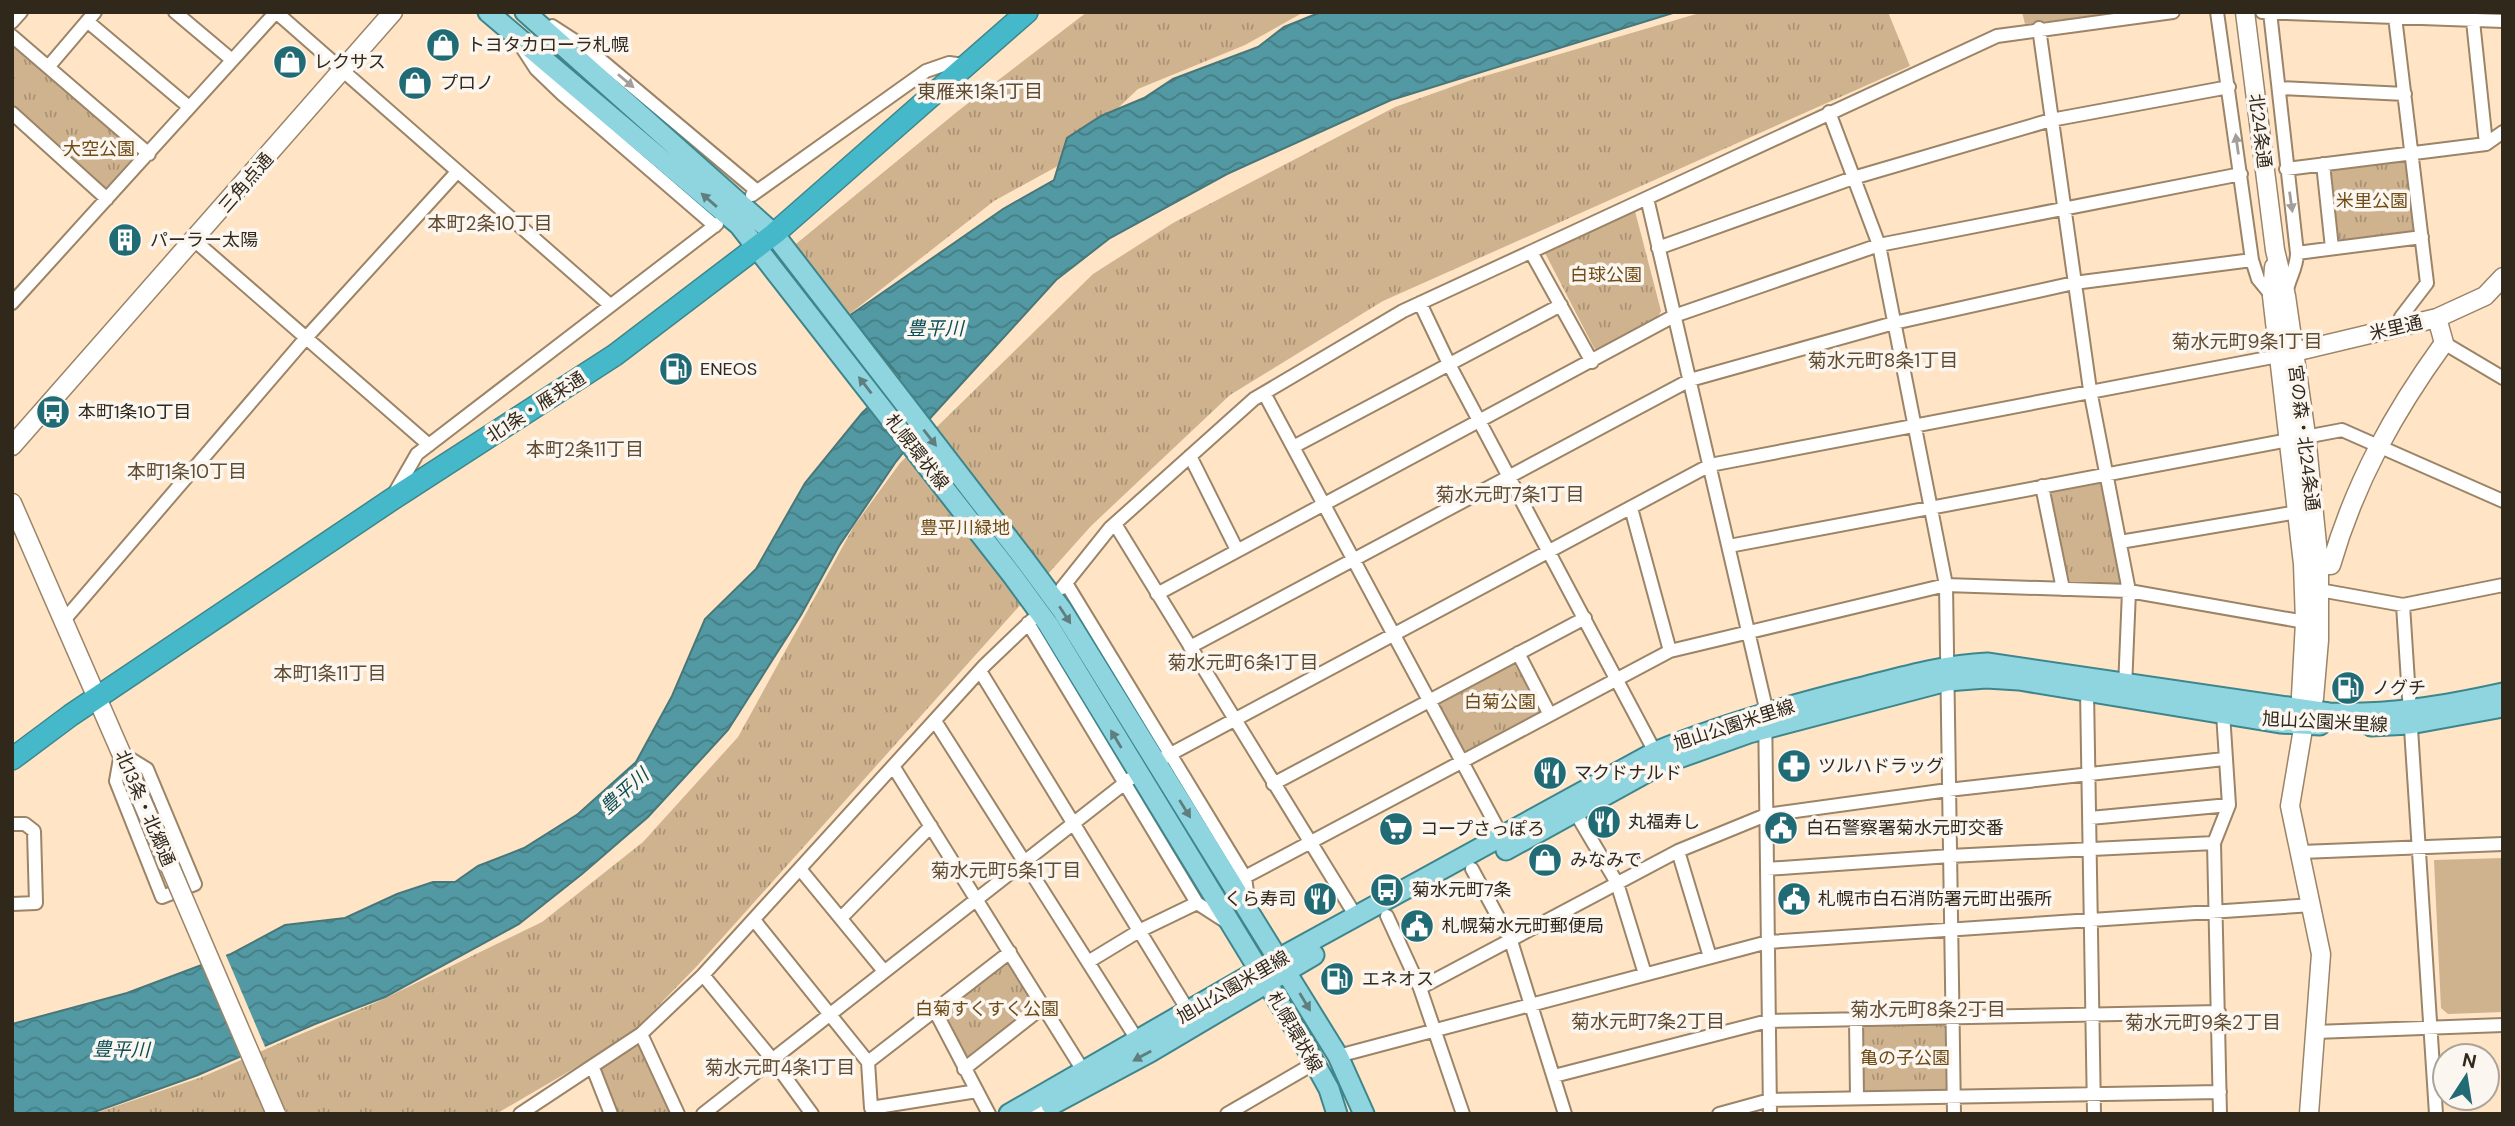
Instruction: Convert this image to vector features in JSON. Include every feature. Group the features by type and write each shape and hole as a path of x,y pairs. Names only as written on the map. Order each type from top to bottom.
{"highway":[{"name":"北1条・雁来通","path":"12,760 99,696 391,500 615,355 766,241 1027,12"}],"main road":[{"name":"札幌環状線","path":"488,12 738,225 766,241"},
{"name":"札幌環状線","path":"525,12 766,241 791,274 1048,625 1329,1089 1337,1114"},
{"name":"札幌環状線","path":"791,274 1025,560 1062,610 1338,1056 1364,1114"},
{"name":"旭山公園米里線","path":"1282,965 1387,916 1472,869 1505,843 1655,752 1703,732 1765,721 1947,673 2007,664 2223,713 2305,718 2367,714 2409,718 2503,707"},
{"name":"旭山公園米里線","path":"1947,673 2019,680 2087,691 2125,690 2305,718"},
{"name":"旭山公園米里線","path":"2409,718 2503,693"},
{"name":"旭山公園米里線","path":"1037,1110 1084,1072 1189,1012 1282,965 1357,918 1505,843 1575,812 1662,764 1765,721"},
{"name":"旭山公園米里線","path":"1009,1114 1037,1110 1150,1052 1262,976"}],"street":[{"path":"12,22 21,12"},
{"path":"175,12 232,60"},
{"path":"14,299 276,12 610,305"},
{"name":"三角点通","path":"12,446 344,72 393,12"},
{"path":"531,12 589,50 754,193 926,71 949,63 964,65"},
{"path":"1251,916 1245,877 1064,585 1076,567 1115,524 1264,394 1420,303 1997,36 2039,28 2173,12"},
{"path":"2216,12 2252,260 2258,279 2279,296 2295,271 2297,253 2270,12"},
{"name":"北24条通","path":"2245,12 2275,250"},
{"path":"2261,12 2503,21"},
{"path":"49,66 91,17 189,107"},
{"path":"2395,17 2427,283 2401,317 2403,326"},
{"path":"2473,21 2486,144"},
{"path":"2039,28 2090,390 2129,591 2125,690"},
{"path":"12,36 149,154"},
{"path":"391,500 417,454 716,225 562,94 536,69 515,36"},
{"path":"1658,248 1853,177 2051,120 2229,87"},
{"path":"2279,88 2405,94"},
{"path":"1829,112 1879,245 1945,584 1954,1114"},
{"path":"12,113 107,199"},
{"path":"2286,169 2486,144 2503,132"},
{"path":"2323,164 2332,248"},
{"path":"65,619 306,340 457,172"},
{"path":"1157,594 1674,316 1879,245 2241,174"},
{"path":"1647,198 1749,633 1765,721 1770,1114"},
{"path":"2297,253 2423,237"},
{"path":"195,241 429,445"},
{"name":"宮の森・北24条通","path":"2275,250 2311,564 2314,698 2305,718"},
{"path":"1531,253 1592,362"},
{"path":"1190,647 1690,380 1894,323 2074,283 2252,260"},
{"name":"米里通","path":"2286,354 2438,318 2485,296 2503,277"},
{"path":"1420,303 1450,366 1655,752"},
{"path":"1293,447 1562,305"},
{"path":"2438,318 2444,343 2503,378"},
{"path":"2311,564 2331,565 2359,483 2377,446 2410,390 2444,343"},
{"path":"1167,755 1710,465 2286,354"},
{"path":"1264,394 1505,843"},
{"path":"1729,546 2342,430 2503,501"},
{"name":"宮の森・北24条通","path":"2298,437 2298,512 2311,564"},
{"path":"1190,456 1237,550"},
{"path":"2042,486 2063,589"},
{"name":"北13条・北郷通","path":"12,503 99,696 276,1114"},
{"path":"1631,508 1670,651"},
{"path":"2120,541 2298,512"},
{"path":"1115,524 1357,918"},
{"path":"1245,877 1670,651 1945,584 2129,591 2305,622"},
{"path":"2312,589 2403,605 2503,585"},
{"name":"宮の森・北24条通","path":"2305,718 2301,696 2305,622 2312,589"},
{"path":"2403,605 2436,1114"},
{"path":"1273,784 1585,618"},
{"path":"520,1114 537,1109 641,1034 703,975 980,671 1030,622 1127,781 1197,903 1228,923"},
{"path":"1518,653 1550,715"},
{"path":"980,671 1189,1012"},
{"path":"2087,691 2094,1114"},
{"path":"2220,1114 2214,843 2229,805 2223,713"},
{"path":"2305,718 2290,806 2313,905 2321,954 2309,1114"},
{"path":"935,721 1138,1041"},
{"path":"121,753 147,769 195,884 162,897 116,780 121,753"},
{"path":"1420,988 1678,851 1766,815 1948,790 2224,759"},
{"path":"893,766 1084,1072"},
{"path":"703,1114 1127,781"},
{"path":"2090,818 2229,805"},
{"path":"1575,812 1617,883 1645,974"},
{"path":"12,824 25,824 34,831 36,903 12,904"},
{"path":"841,918 931,825"},
{"path":"1767,869 1950,856 2214,843"},
{"path":"2301,852 2503,844"},
{"path":"1678,851 1710,957"},
{"path":"800,869 883,970"},
{"path":"1472,869 1511,941 1566,1114"},
{"path":"1088,962 1139,931 1197,903"},
{"path":"1338,1056 1768,942 2313,905"},
{"path":"1387,916 1420,988 1463,1114"},
{"path":"754,920 868,1062 871,1108 977,1091"},
{"path":"868,1062 1010,952"},
{"path":"703,975 772,1059 812,1114"},
{"path":"964,1069 1043,1007"},
{"path":"934,1009 989,1114"},
{"path":"1554,1076 1768,1021 2219,1012"},
{"path":"1856,1019 1857,1098"},
{"path":"2315,1032 2503,1025"},
{"path":"641,1034 678,1114"},
{"path":"1236,1111 1313,1064"},
{"path":"593,1068 611,1114"},
{"path":"1719,1114 1770,1100 2220,1092"}],"green space":[{"path":"1087,12 1304,12 1245,45 1138,89 1056,167 994,201 847,316 791,248 958,111"},
{"name":"豊平川緑地","path":"1703,12 1888,12 1910,66 1383,301 1230,395 1091,526 697,966 628,1037 496,1114 93,1114 202,1077 377,1002 542,922 643,842 738,737 854,526 900,463 1093,274 1173,223 1395,107 1471,80"},
{"path":"2022,12 2123,12 2025,24"},
{"name":"大空公園","path":"12,40 141,150 141,155 108,190 12,108"},
{"name":"米里公園","path":"2403,162 2407,164 2415,229 2412,232 2341,240 2337,237 2329,174 2332,170"},
{"name":"白球公園","path":"1635,211 1661,311 1658,317 1598,350 1594,348 1545,253"},
{"path":"2098,481 2102,484 2122,580 2118,585 2071,583 2067,580 2049,494 2050,490"},
{"name":"白菊公園","path":"1513,662 1541,709 1540,714 1466,751 1460,750 1437,706 1438,702"},
{"path":"2503,858 2503,1012 2448,1014 2441,1008 2434,860"},
{"name":"白菊すくすく公園","path":"1004,962 1009,962 1034,1003 1033,1009 969,1056 965,1056 941,1016 942,1011"},
{"name":"亀の子公園","path":"1865,1024 1944,1025 1947,1028 1948,1087 1945,1091 1865,1093 1862,1090 1861,1028"},
{"path":"636,1044 639,1045 671,1114 618,1114 598,1067"}],"water":[{"name":"豊平川","path":"1321,12 1676,12 1391,100 1227,174 1110,238 1056,280 933,415 895,463 839,546 801,615 728,730 648,817 582,874 519,924 385,997 198,1075 89,1114 12,1114 12,1024 127,993 231,954 285,925 345,918 397,894 433,882 455,882 478,866 524,848 578,814 636,762 672,696 705,619 756,569 805,483 862,413 900,377 849,316 1003,209 1054,180 1067,138 1101,116 1144,98 1173,79 1258,47 1284,27"}],"pier":[{"path":"225,953 266,1049 242,1060 200,961"}],"place":[{"name":"トヨタカローラ札幌","path":"443,45"},
{"name":"レクサス","path":"290,62"},
{"name":"プロノ","path":"415,83"},
{"name":"パーラー太陽","path":"125,240"},
{"name":"ENEOS","path":"676,369"},
{"name":"本町1条10丁目","path":"53,412"},
{"name":"ノグチ","path":"2348,688"},
{"name":"ツルハドラッグ","path":"1794,766"},
{"name":"マクドナルド","path":"1550,773"},
{"name":"丸福寿し","path":"1604,822"},
{"name":"白石警察署菊水元町交番","path":"1781,828"},
{"name":"コープさっぽろ","path":"1396,829"},
{"name":"みなみで","path":"1545,860"},
{"name":"菊水元町7条","path":"1387,890"},
{"name":"くら寿司","path":"1320,899"},
{"name":"札幌市白石消防署元町出張所","path":"1794,899"},
{"name":"札幌菊水元町郵便局","path":"1417,926"},
{"name":"エネオス","path":"1337,979"}],"district":[{"name":"東雁来1条1丁目","path":"980,91"},
{"name":"本町2条10丁目","path":"490,223"},
{"name":"菊水元町9条1丁目","path":"2247,341"},
{"name":"菊水元町8条1丁目","path":"1883,360"},
{"name":"本町2条11丁目","path":"585,449"},
{"name":"本町1条10丁目","path":"187,471"},
{"name":"菊水元町7条1丁目","path":"1510,494"},
{"name":"菊水元町6条1丁目","path":"1243,662"},
{"name":"本町1条11丁目","path":"330,673"},
{"name":"菊水元町5条1丁目","path":"1006,870"},
{"name":"菊水元町8条2丁目","path":"1928,1009"},
{"name":"菊水元町7条2丁目","path":"1648,1021"},
{"name":"菊水元町9条2丁目","path":"2203,1022"},
{"name":"菊水元町4条1丁目","path":"780,1067"}]}
